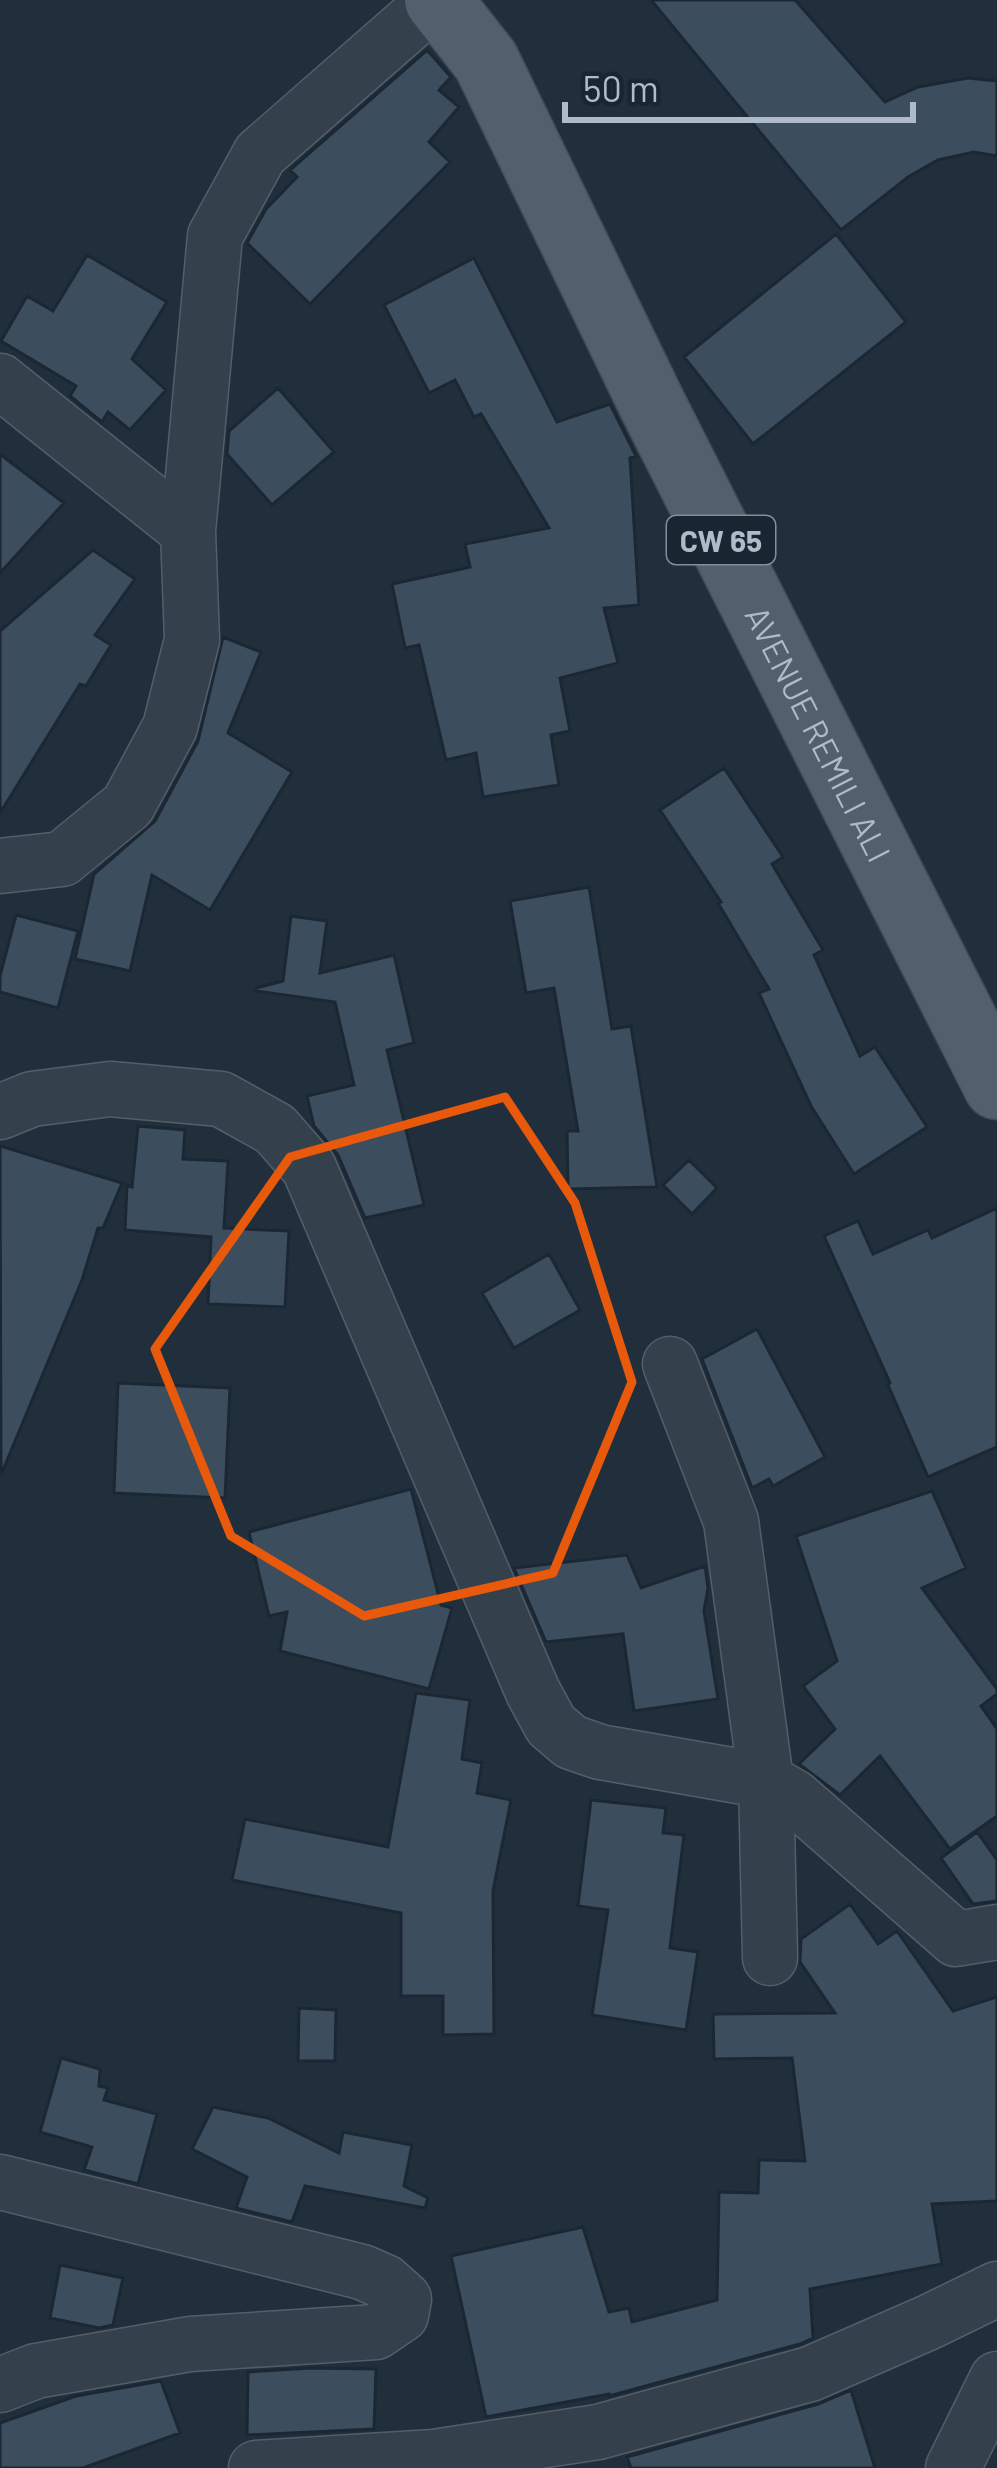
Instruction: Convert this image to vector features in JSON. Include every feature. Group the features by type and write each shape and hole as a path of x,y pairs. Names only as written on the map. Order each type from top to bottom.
{"main road":[{"name":"AVENUE REMILI ALI","path":"437,0 486,61 643,384 997,1086"}],"street":[{"path":"0,866 62,859 128,805 170,728 192,640 188,531 215,236 260,154 437,0"},
{"path":"0,382 188,531"},
{"path":"0,1112 32,1099 110,1089 221,1099 274,1130 309,1168 551,1725 571,1742 600,1752 766,1781 794,1797 956,1940 997,1932"},
{"path":"670,1364 731,1521 766,1781 770,1958"},
{"path":"0,2182 362,2272 385,2282 404,2299 401,2315 376,2332 190,2344 36,2371 0,2385"},
{"path":"256,2468 434,2457 598,2432 810,2374 997,2289"},
{"path":"953,2468 997,2379"}],"highlighted area":[{"path":"505,1097 575,1203 632,1382 553,1573 364,1616 231,1536 155,1349 290,1157"}],"building":[{"path":"651,0 795,0 885,102 918,87 968,78 997,81 997,156 974,152 938,160 908,177 841,230"},
{"path":"427,50 451,77 439,90 459,107 429,142 450,162 310,304 247,243 266,209 297,177 290,170"},
{"path":"836,234 906,322 753,444 684,357"},
{"path":"87,255 167,302 132,359 166,390 130,430 108,412 102,422 70,396 76,386 1,341 27,296 53,311"},
{"path":"474,258 557,422 610,404 636,456 630,458 639,605 604,608 618,663 560,678 570,731 551,735 559,785 483,797 476,753 446,760 419,645 405,648 392,584 470,567 465,544 549,528 481,414 474,417 455,380 429,393 384,305"},
{"path":"278,388 334,452 272,505 227,454 229,431"},
{"path":"0,454 64,503 0,573"},
{"path":"93,550 135,579 95,635 111,645 86,686 80,684 0,813 0,631"},
{"path":"223,637 261,652 228,733 292,772 210,910 152,875 130,971 75,959 94,874 155,821 198,741"},
{"path":"724,768 783,857 772,864 823,950 814,955 860,1056 875,1047 927,1127 854,1174 811,1106 759,993 769,989 721,902 660,810"},
{"path":"589,887 612,1029 631,1026 657,1187 568,1189 567,1131 578,1131 554,988 526,993 510,901"},
{"path":"16,915 78,931 58,1008 0,992"},
{"path":"291,916 327,921 320,973 394,955 414,1043 387,1050 424,1205 365,1218 338,1155 314,1126 307,1096 354,1085 335,1002 256,991 283,981"},
{"path":"138,1126 185,1130 183,1159 228,1161 224,1228 289,1231 285,1307 208,1304 211,1237 125,1230"},
{"path":"0,1146 122,1183 103,1228 98,1228 82,1280 1,1475"},
{"path":"689,1160 717,1188 692,1214 663,1185"},
{"path":"997,1208 997,1447 928,1477 824,1236 858,1221 873,1254 928,1230 932,1238"},
{"path":"549,1254 580,1310 514,1348 482,1293"},
{"path":"757,1329 825,1457 773,1486 769,1479 752,1488 702,1359"},
{"path":"118,1383 230,1388 225,1498 114,1493"},
{"path":"411,1489 441,1605 452,1608 429,1689 280,1651 287,1612 269,1616 249,1532"},
{"path":"932,1491 966,1568 922,1588 997,1689 981,1706 997,1729 997,1816 950,1849 880,1756 840,1795 799,1764 835,1729 803,1686 837,1661 796,1536"},
{"path":"627,1555 641,1588 705,1566 704,1611 718,1699 634,1711 623,1634 546,1642 514,1568"},
{"path":"416,1693 470,1700 462,1759 482,1763 477,1793 511,1800 493,1891 494,2034 443,2035 443,1996 401,1996 401,1913 232,1880 245,1819 388,1847"},
{"path":"591,1800 666,1808 663,1833 684,1835 670,1948 698,1952 686,2030 592,2015 608,1910 578,1906"},
{"path":"977,1832 997,1860 997,1901 973,1904 941,1858"},
{"path":"850,1904 878,1944 897,1931 953,2011 997,1997 997,2201 932,2204 942,2264 810,2289 813,2338 800,2344 609,2396 486,2417 451,2256 583,2227 609,2312 629,2308 632,2322 717,2300 719,2192 758,2193 759,2160 805,2161 792,2058 714,2059 713,2014 835,2013 800,1962 801,1939"},
{"path":"299,2008 336,2010 335,2061 298,2061"},
{"path":"61,2058 100,2069 99,2086 108,2088 104,2100 157,2114 138,2184 84,2170 92,2147 40,2132"},
{"path":"213,2107 268,2118 339,2153 343,2132 412,2145 404,2186 428,2198 425,2208 305,2186 292,2222 236,2208 247,2177 192,2149"},
{"path":"60,2265 123,2278 113,2325 99,2328 50,2318"},
{"path":"376,2369 374,2429 247,2435 248,2372"},
{"path":"161,2381 180,2433 83,2468 0,2468 0,2423 76,2396"},
{"path":"851,2390 875,2468 631,2468 627,2457 818,2404"}]}
